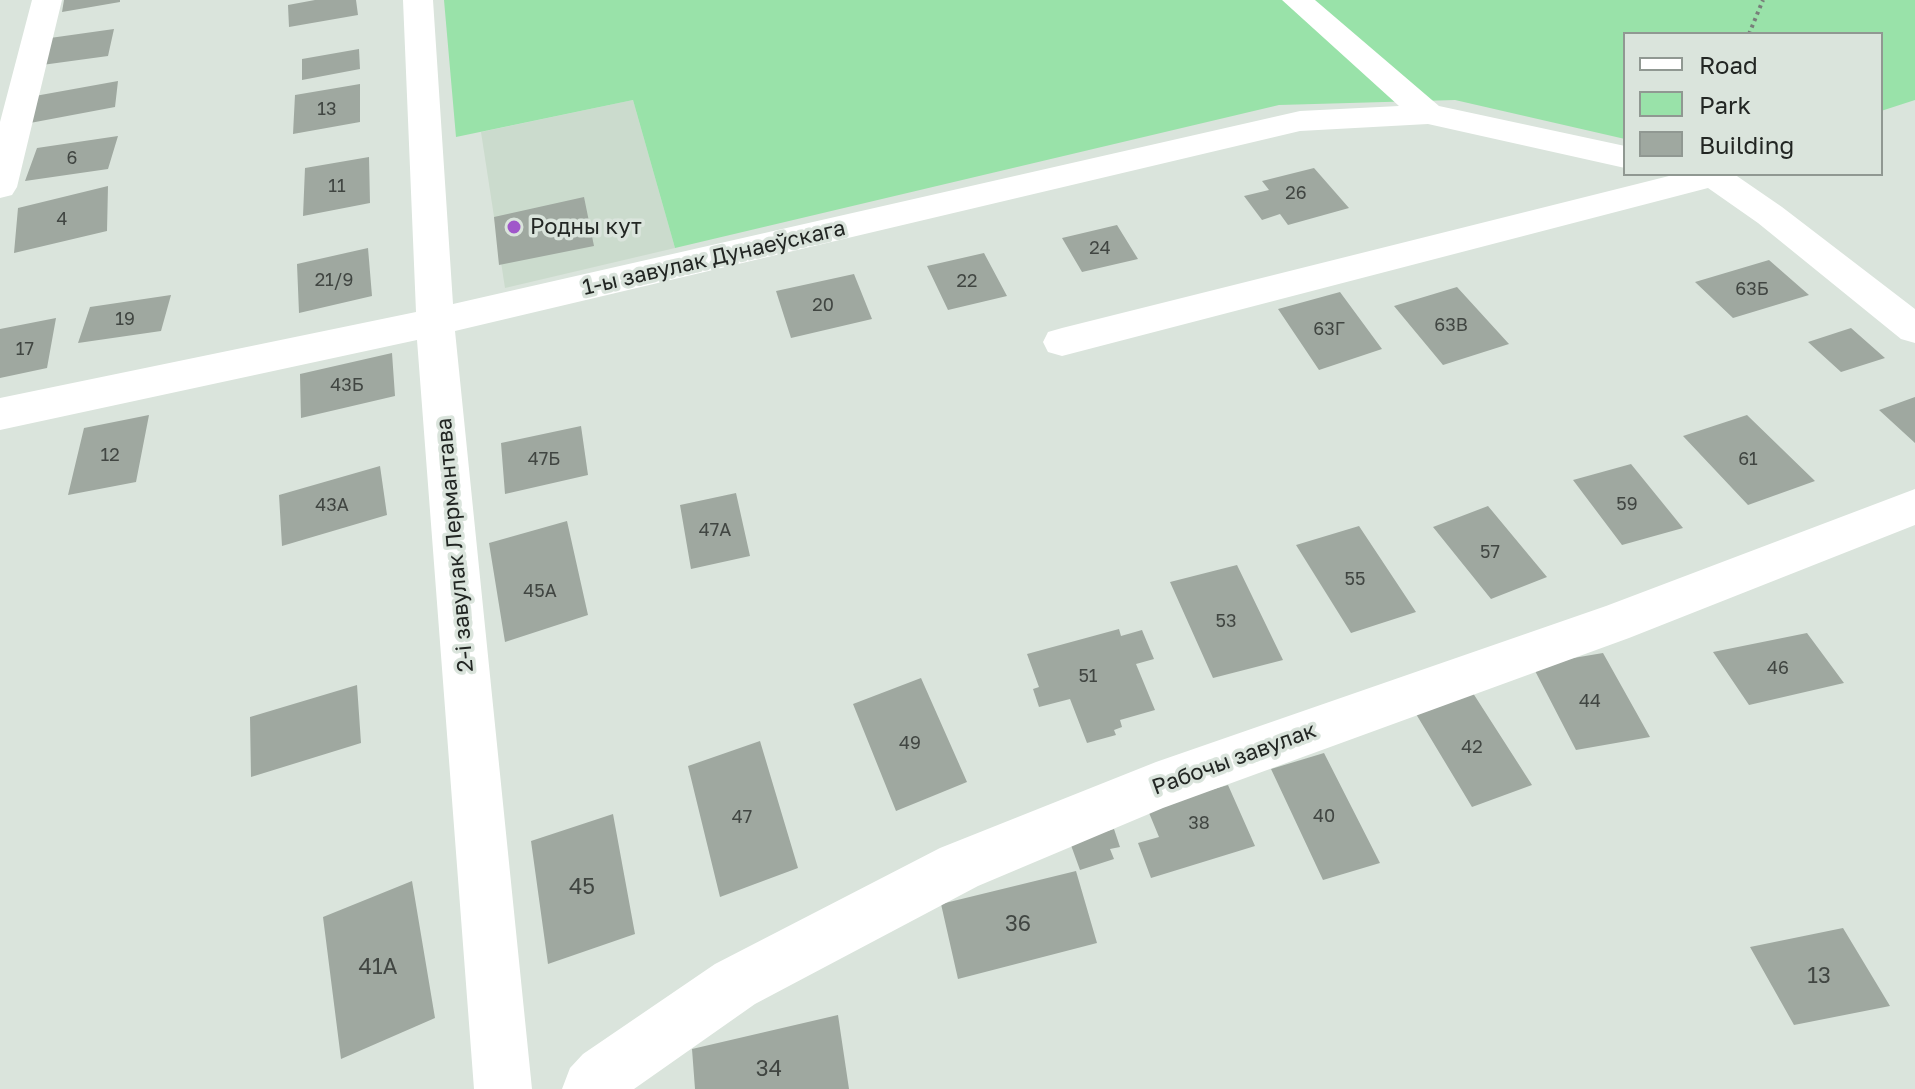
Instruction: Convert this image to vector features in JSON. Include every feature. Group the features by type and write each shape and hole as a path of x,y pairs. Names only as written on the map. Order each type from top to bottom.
{"street":[{"path":"0,187 47,0"},
{"name":"2-і завулак Лермантава","path":"418,0 435,322 503,1089"},
{"path":"1297,0 1428,114 1623,157"},
{"name":"1-ы завулак Дунаеўскага","path":"0,414 435,322 1300,121 1428,114"},
{"path":"1062,342 1704,176"},
{"path":"1710,176 1770,215 1915,329"},
{"name":"Рабочы завулак","path":"591,1089 604,1075 735,984 959,867 1156,786 1613,624 1915,507"}],"path":[{"path":"1750,32 1763,0"}],"shaded area":[{"path":"633,100 675,248 505,288 481,132"}],"green space":[{"path":"444,0 1915,0 1915,100 1883,110 1883,32 1623,32 1623,139 1455,100 1279,105 675,248 633,100 456,137"}],"building":[{"path":"64,0 120,0 120,2 62,12"},
{"path":"315,0 356,0 358,15 289,27 288,5"},
{"path":"114,29 108,56 42,65 50,38"},
{"path":"359,49 360,69 302,80 302,59"},
{"path":"118,81 115,107 30,123 35,96"},
{"path":"360,84 360,122 293,134 295,95"},
{"path":"118,136 108,169 25,181 37,148"},
{"path":"369,157 370,203 303,216 305,168"},
{"path":"1314,168 1349,208 1288,225 1280,214 1262,220 1244,196 1269,190 1262,181"},
{"path":"108,186 107,231 14,253 18,208"},
{"path":"584,197 594,246 499,265 494,217"},
{"path":"1117,225 1138,259 1082,272 1062,238"},
{"path":"368,248 372,296 299,313 297,264"},
{"path":"984,253 1007,296 948,310 927,266"},
{"path":"1769,260 1809,295 1733,318 1695,282"},
{"path":"854,274 872,319 791,338 776,291"},
{"path":"1457,287 1509,344 1443,365 1394,306"},
{"path":"1340,292 1382,349 1319,370 1278,309"},
{"path":"171,295 161,331 78,343 90,307"},
{"path":"56,318 47,368 0,378 0,329"},
{"path":"1851,328 1885,358 1841,372 1808,342"},
{"path":"392,353 395,396 301,418 300,374"},
{"path":"1915,397 1915,443 1879,410"},
{"path":"149,415 136,482 68,495 84,428"},
{"path":"1747,415 1815,481 1748,505 1683,436"},
{"path":"581,426 588,475 505,494 501,443"},
{"path":"1631,464 1683,528 1622,545 1573,480"},
{"path":"380,466 387,515 282,546 279,495"},
{"path":"736,493 750,556 691,569 680,505"},
{"path":"1488,506 1547,577 1491,599 1433,527"},
{"path":"567,521 588,615 505,642 489,543"},
{"path":"1359,526 1416,612 1351,633 1296,545"},
{"path":"1237,565 1283,660 1213,678 1170,582"},
{"path":"1119,629 1121,636 1142,630 1154,659 1136,664 1155,710 1120,720 1122,727 1114,730 1116,735 1087,743 1070,699 1039,707 1033,689 1039,687 1027,654"},
{"path":"1807,633 1844,683 1749,705 1713,652"},
{"path":"1603,653 1650,737 1576,750 1532,665"},
{"path":"921,678 967,782 896,811 853,704"},
{"path":"357,685 361,743 251,777 250,717"},
{"path":"1471,690 1532,785 1472,807 1413,709"},
{"path":"760,741 798,868 720,897 688,766"},
{"path":"1324,753 1380,863 1323,880 1271,769"},
{"path":"1228,785 1255,846 1151,878 1138,843 1159,837 1147,808"},
{"path":"613,814 635,934 548,964 531,841"},
{"path":"1064,826 1104,832 1114,829 1120,847 1110,849 1114,859 1080,870"},
{"path":"1076,871 1097,943 958,979 941,904"},
{"path":"412,881 435,1018 341,1059 323,917"},
{"path":"1843,928 1890,1006 1794,1025 1750,947"},
{"path":"838,1015 849,1089 695,1089 692,1049"}],"place":[{"name":"Родны кут","path":"514,227"}]}
